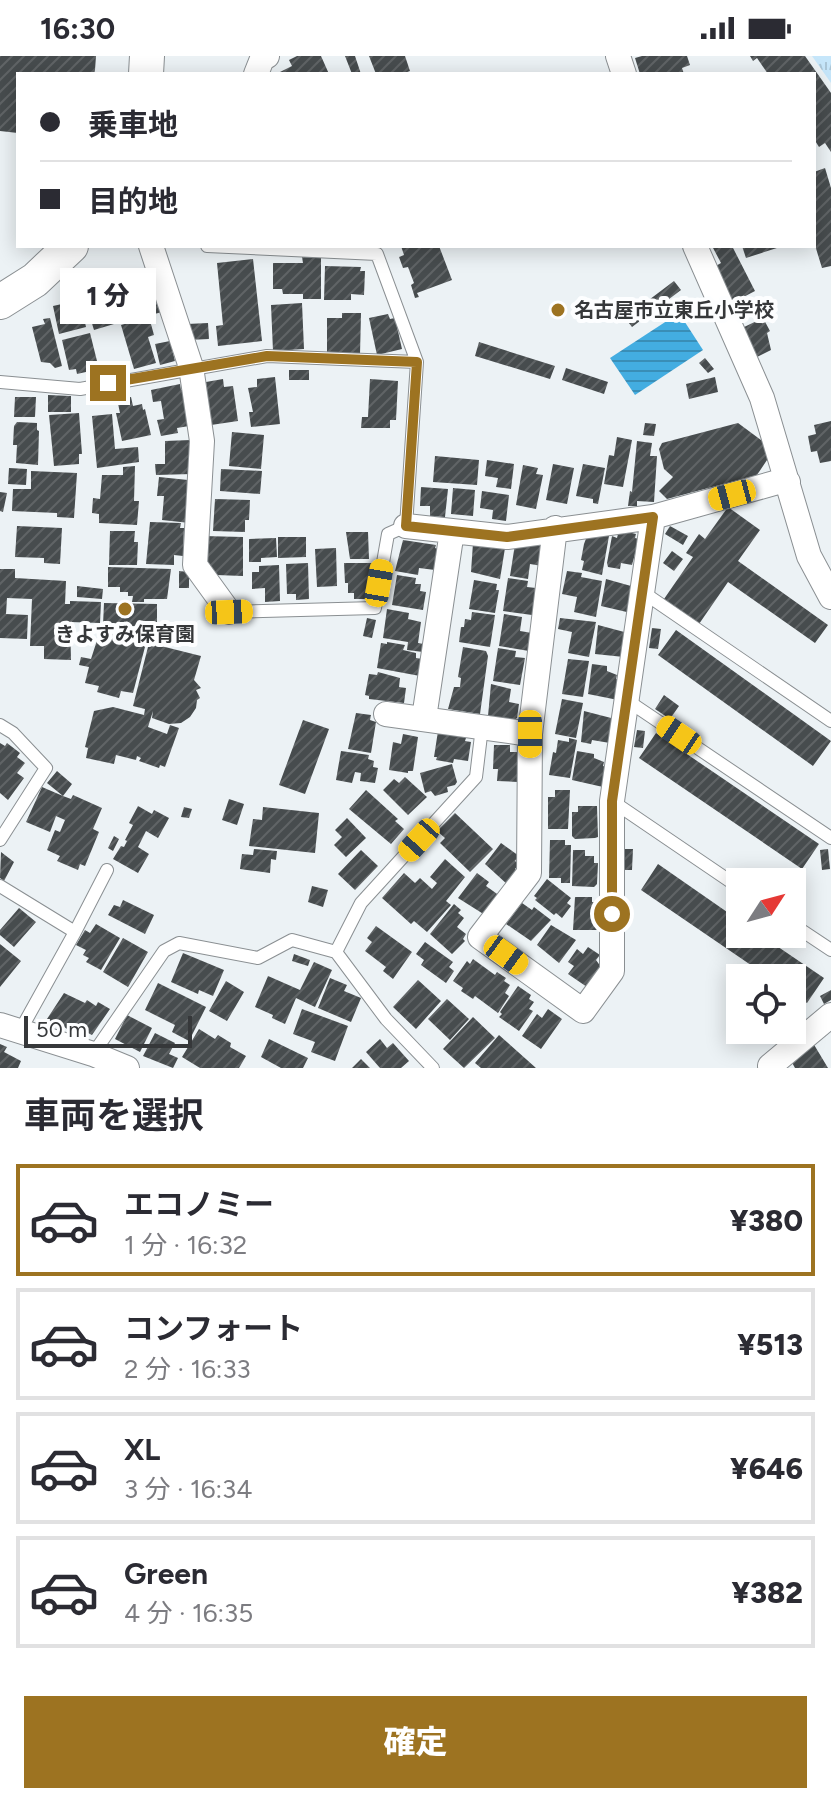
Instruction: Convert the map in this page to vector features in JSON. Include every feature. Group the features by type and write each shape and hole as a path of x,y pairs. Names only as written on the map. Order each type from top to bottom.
{"street":[{"path":"0,302 35,280 69,248"},
{"path":"152,248 191,367 202,441 195,565 229,612"},
{"path":"696,248 762,398 788,482 820,554 831,597"},
{"path":"406,526 507,537 555,528 653,517 785,480 788,482"},
{"path":"555,528 530,734 529,873 480,937 583,1011 612,971 612,801 653,517"},
{"path":"424,718 452,531"},
{"path":"386,714 530,734"},
{"path":"770,1066 831,1015"},
{"path":"10,1028 127,1068"}],"lane":[{"path":"229,612 375,608 388,534 406,526 417,362 377,254 250,248"},
{"path":"0,382 80,389 267,356 417,362"},
{"path":"644,593 831,721"},
{"path":"628,701 831,838"},
{"path":"0,725 13,733 46,768 0,840"},
{"path":"336,952 361,903 476,777 482,727"},
{"path":"612,801 726,878"},
{"path":"10,1028 75,932 107,870"},
{"path":"0,886 75,932"},
{"path":"806,933 831,950"},
{"path":"93,1054 164,951 179,943 258,958 292,940 336,952 386,1019 433,1068"}],"green space":[{"path":"812,56 831,56 831,83"}],"water":[{"path":"679,313 703,350 635,395 610,358"}],"building":[{"path":"0,56 96,56 94,72 16,72 16,133 0,131"},
{"path":"297,56 321,56 328,72 280,72 292,66 289,60"},
{"path":"345,56 355,56 360,72 351,72"},
{"path":"369,56 405,56 410,71 407,72 375,72"},
{"path":"687,56 690,65 682,68 683,72 639,72 635,58"},
{"path":"750,56 805,56 831,93 831,152 825,143 819,147 816,142 816,72 767,72 757,58 753,61"},
{"path":"825,168 831,188 831,266 822,268 816,248 816,171"},
{"path":"402,248 440,248 452,280 417,293 419,297 415,298 408,267 403,268 399,257 404,255"},
{"path":"713,248 733,248 755,291 732,303 714,267 721,263"},
{"path":"743,248 777,248 746,258"},
{"path":"302,257 321,258 321,299 303,299 303,294 283,294 282,289 273,289 273,263 303,263"},
{"path":"253,259 262,341 218,346 216,326 223,325 217,263"},
{"path":"325,266 361,267 360,271 365,271 364,295 351,294 351,300 324,300"},
{"path":"147,270 162,312 124,322 122,314 131,312 121,277"},
{"path":"107,281 110,291 115,290 121,313 112,315 114,324 94,330 88,311 93,310 86,286"},
{"path":"674,281 681,290 632,327 625,318"},
{"path":"80,300 86,327 59,334 53,306"},
{"path":"302,303 304,349 273,351 271,305"},
{"path":"342,313 361,313 360,355 327,354 327,318 342,318"},
{"path":"388,314 390,319 395,318 402,349 377,355 369,318"},
{"path":"149,317 154,335 148,337 156,363 134,369 121,325"},
{"path":"50,318 62,366 55,368 50,363 41,362 32,327 45,324 43,319"},
{"path":"763,318 770,331 767,333 771,350 757,357 742,328"},
{"path":"208,323 209,339 188,340 187,324"},
{"path":"90,333 99,369 77,374 76,369 69,370 62,340"},
{"path":"170,341 175,361 160,365 155,344"},
{"path":"479,342 555,366 550,379 475,356"},
{"path":"705,358 714,369 708,373 699,363"},
{"path":"566,368 608,382 604,394 562,380"},
{"path":"289,370 309,370 309,380 289,380"},
{"path":"275,377 280,424 251,427 249,412 253,412 248,388 257,387 257,379"},
{"path":"715,377 718,392 689,399 686,384"},
{"path":"223,379 224,387 233,386 238,421 211,425 206,382"},
{"path":"370,379 398,381 396,420 390,420 390,428 361,428 362,417 368,417"},
{"path":"180,384 181,390 185,389 189,426 177,428 178,433 161,436 157,420 164,419 161,401 153,402 151,390"},
{"path":"48,395 71,396 71,412 48,412"},
{"path":"15,397 36,397 35,417 14,417"},
{"path":"131,397 133,406 142,404 145,409 151,435 122,441 116,413 120,413 117,399"},
{"path":"79,413 82,454 79,454 79,464 54,466 49,415"},
{"path":"112,414 115,449 138,447 139,462 97,468 92,416"},
{"path":"831,421 831,461 820,463 817,451 811,452 808,436 816,434 814,425"},
{"path":"17,422 37,423 38,465 16,463 17,445 13,445"},
{"path":"645,423 656,424 654,436 643,435"},
{"path":"738,423 765,443 769,457 757,475 667,499 659,491 673,477 664,469 659,449 662,443"},
{"path":"232,432 264,435 261,469 229,466"},
{"path":"617,437 632,440 623,487 604,484 609,455 614,456"},
{"path":"191,440 192,474 156,475 155,464 165,464 165,441"},
{"path":"637,441 652,443 650,456 657,456 654,502 637,501 637,506 628,506 632,492"},
{"path":"435,456 479,460 477,485 433,482"},
{"path":"487,460 514,464 511,489 496,487 498,478 485,476"},
{"path":"553,464 574,468 567,504 546,500"},
{"path":"583,464 605,468 598,504 593,503 593,499 576,496"},
{"path":"523,465 538,468 536,474 543,475 536,509 516,505"},
{"path":"135,466 134,501 139,501 137,525 99,523 99,514 92,513 93,498 100,499 102,475 123,475 123,467"},
{"path":"9,468 27,469 26,485 8,484"},
{"path":"221,469 262,471 260,494 220,491"},
{"path":"31,471 77,473 74,518 57,517 57,513 12,511 13,489 31,489"},
{"path":"159,477 188,480 190,523 162,520 164,496 157,496"},
{"path":"421,487 448,489 445,517 430,516 430,506 420,506"},
{"path":"453,488 475,490 473,516 451,514"},
{"path":"482,491 509,495 506,521 492,519 493,510 480,508"},
{"path":"0,492 7,493 3,512 0,511"},
{"path":"215,499 250,500 245,532 213,531"},
{"path":"728,507 760,530 738,561 828,625 815,643 728,582 699,624 664,599 693,557 686,553 699,534 705,539"},
{"path":"150,522 181,523 180,528 184,528 183,556 174,555 174,565 146,564"},
{"path":"17,526 62,528 60,564 44,563 44,558 15,557"},
{"path":"670,526 688,536 683,545 665,534"},
{"path":"619,530 636,534 635,538 639,539 632,565 621,563 620,569 608,567 607,563 612,536 617,538"},
{"path":"110,531 135,531 137,565 109,565"},
{"path":"346,532 368,532 369,559 350,559"},
{"path":"593,533 609,536 602,575 582,570 584,544 587,536"},
{"path":"203,536 243,537 243,576 216,575 208,567 208,562 203,562"},
{"path":"278,537 306,537 306,557 278,558"},
{"path":"276,538 277,557 249,562 249,539"},
{"path":"403,540 436,545 435,570 419,568 418,575 395,571"},
{"path":"473,543 505,548 500,579 471,572"},
{"path":"515,544 547,546 542,566 530,564 528,579 510,576"},
{"path":"336,548 337,586 317,587 315,549"},
{"path":"672,551 683,559 674,571 663,563"},
{"path":"308,563 309,599 296,600 296,594 287,594 286,564"},
{"path":"344,563 372,563 366,599 354,599 354,593 348,593"},
{"path":"279,565 280,601 265,602 265,588 252,589 252,572 259,572 259,566"},
{"path":"108,567 171,569 167,599 132,602 133,596 120,592 120,587 108,587"},
{"path":"0,569 15,569 15,578 66,581 65,604 70,604 70,601 101,602 100,623 70,622 71,660 44,659 44,646 30,646 32,599 7,598 6,614 28,615 27,639 0,638"},
{"path":"179,571 189,572 189,588 179,588"},
{"path":"567,571 602,581 596,617 574,612 577,597 562,594"},
{"path":"397,575 416,578 415,584 421,584 420,591 426,592 423,610 392,605"},
{"path":"508,578 528,581 527,587 536,588 532,615 503,611"},
{"path":"606,579 631,586 631,613 601,606"},
{"path":"474,580 497,584 496,590 499,590 495,613 469,609"},
{"path":"77,586 103,589 102,599 77,597"},
{"path":"104,603 157,604 157,627 103,625"},
{"path":"387,609 409,613 408,619 421,622 418,643 424,644 423,652 407,650 408,642 383,638"},
{"path":"472,612 495,615 490,647 459,642 461,627 464,627 465,619 471,620"},
{"path":"504,614 522,617 520,631 532,633 529,651 499,646"},
{"path":"367,618 376,620 372,638 363,636"},
{"path":"560,618 596,622 589,657 568,653 572,632 558,629"},
{"path":"598,625 628,633 624,657 595,654"},
{"path":"652,628 661,629 658,649 649,648"},
{"path":"676,630 831,741 813,766 658,655"},
{"path":"100,631 146,643 133,693 121,691 119,698 97,692 99,686 85,683 89,667 79,665 81,657 91,659"},
{"path":"149,643 201,656 194,680 201,688 196,690 200,698 190,717 181,723 169,724 152,718 153,711 148,727 167,734 170,725 179,728 165,767 139,761 141,758 137,756 136,760 116,755 114,764 86,758 88,748 85,747 94,711 113,707 144,715 145,709 133,706"},
{"path":"381,643 405,645 403,650 416,653 416,658 423,659 420,676 377,668"},
{"path":"463,647 486,651 488,656 480,714 448,709 454,687 460,687 461,678 458,677"},
{"path":"498,648 516,651 515,657 525,658 520,685 493,681"},
{"path":"568,659 589,661 583,697 562,694"},
{"path":"592,664 607,666 607,671 617,675 616,679 620,680 618,700 588,694"},
{"path":"378,672 400,678 399,687 406,688 404,703 369,699 365,695 369,674 377,675"},
{"path":"491,684 511,689 509,702 519,704 517,718 488,716"},
{"path":"664,695 679,706 670,719 655,709"},
{"path":"562,699 583,703 576,738 555,734"},
{"path":"584,711 615,719 610,743 581,742"},
{"path":"356,713 371,715 370,720 376,722 371,753 348,749"},
{"path":"303,720 329,729 305,794 279,785"},
{"path":"637,730 645,731 643,748 634,747"},
{"path":"438,731 471,742 468,761 454,759 453,763 436,760"},
{"path":"656,733 819,844 801,868 639,758"},
{"path":"403,734 418,737 413,771 408,773 389,770 393,742 401,744"},
{"path":"569,738 577,740 570,778 549,775 558,740 569,742"},
{"path":"0,743 5,746 7,743 20,753 17,757 25,763 17,773 24,778 8,800 0,793"},
{"path":"494,745 510,745 510,752 520,752 518,782 497,781 498,769 493,769"},
{"path":"341,751 369,755 368,759 374,761 373,767 378,768 375,783 360,781 361,773 355,772 352,783 336,780"},
{"path":"577,751 594,754 594,758 604,762 603,787 572,780"},
{"path":"452,764 457,782 455,785 447,787 448,792 435,796 431,791 425,793 420,773"},
{"path":"57,771 72,784 63,796 47,783"},
{"path":"405,777 427,797 408,815 383,790 394,779 399,783"},
{"path":"42,787 71,799 73,795 102,808 93,829 99,832 85,866 80,864 78,870 57,861 60,856 47,850 55,830 60,832 65,820 56,816 50,832 26,822"},
{"path":"366,790 398,819 395,821 404,829 391,844 349,809"},
{"path":"555,790 570,790 568,829 548,829 548,797 555,797"},
{"path":"229,799 244,804 237,825 222,820"},
{"path":"138,806 152,814 154,810 169,818 158,838 146,831 138,847 149,854 138,873 113,859 127,841 133,825 129,823"},
{"path":"578,806 597,806 598,837 575,839 572,836 572,812 578,812"},
{"path":"184,807 192,809 189,818 181,817"},
{"path":"263,807 319,813 315,853 249,846 253,819 262,820"},
{"path":"455,813 493,849 470,872 440,843 445,838 437,831"},
{"path":"347,818 366,838 346,857 334,845 342,837 335,830"},
{"path":"114,836 119,839 113,851 108,848"},
{"path":"550,840 565,840 565,845 571,845 570,883 561,883 561,878 549,878"},
{"path":"501,843 519,856 515,861 519,864 515,869 518,872 508,885 485,864"},
{"path":"254,849 277,851 276,860 271,859 270,873 240,869 242,854 253,855"},
{"path":"625,849 633,849 632,870 625,870"},
{"path":"828,849 830,869 822,870 820,850"},
{"path":"361,850 378,866 355,890 338,874"},
{"path":"573,850 585,850 585,856 594,856 594,863 598,863 597,884 594,887 572,886"},
{"path":"1,852 14,862 4,881 0,878"},
{"path":"445,859 465,877 446,901 451,905 427,932 414,921 411,924 382,898 404,873 415,883 420,878 432,889 437,883 430,877"},
{"path":"658,864 726,911 726,948 641,890"},
{"path":"477,873 489,882 486,886 500,896 485,915 458,898"},
{"path":"547,879 571,898 567,903 571,906 562,918 535,900 537,898 534,896"},
{"path":"312,886 328,890 323,907 308,902"},
{"path":"575,897 592,897 592,902 600,902 599,930 573,930"},
{"path":"123,900 154,915 145,934 108,915 114,905 120,907"},
{"path":"522,903 532,910 534,907 551,920 531,941 506,924"},
{"path":"454,904 464,918 457,927 466,934 465,941 452,954 430,934"},
{"path":"19,908 36,922 14,947 0,935 0,930"},
{"path":"96,924 120,938 101,970 86,962 89,958 83,955 86,950 76,945 85,930 90,933"},
{"path":"551,925 576,940 559,963 537,945"},
{"path":"376,926 412,952 393,979 383,971 386,967 365,951 372,942 367,938"},
{"path":"123,938 148,952 128,987 103,972"},
{"path":"425,942 453,962 449,967 454,971 446,983 421,965 424,960 416,954"},
{"path":"0,944 21,961 0,987"},
{"path":"588,947 600,955 596,960 601,967 587,987 568,974 574,966 568,962 577,949 583,954"},
{"path":"726,948 780,948 803,964 749,964"},
{"path":"183,953 224,970 213,996 199,990 198,994 171,982"},
{"path":"294,954 310,960 308,966 292,961"},
{"path":"473,959 495,975 497,972 506,978 504,981 510,985 505,993 509,996 498,1013 475,996 473,999 461,991 463,988 453,981 467,961 470,964"},
{"path":"314,962 332,970 315,1007 296,998 285,1024 255,1007 268,976 300,990"},
{"path":"806,966 824,978 806,1002"},
{"path":"330,978 347,985 344,991 361,998 351,1022 318,1008"},
{"path":"418,980 441,1001 416,1029 393,1007"},
{"path":"226,981 244,992 227,1021 209,1011"},
{"path":"158,983 206,1007 189,1041 172,1032 175,1025 145,1010"},
{"path":"518,986 531,995 529,999 534,1002 529,1009 533,1011 519,1031 499,1017"},
{"path":"831,990 831,1000 824,1004 820,996"},
{"path":"64,993 96,1006 98,1002 110,1009 92,1035 73,1026 70,1031 60,1024 58,1027 47,1019"},
{"path":"447,999 469,1019 450,1040 428,1019"},
{"path":"302,1009 348,1026 335,1061 311,1052 315,1042 293,1034"},
{"path":"548,1009 562,1019 541,1049 522,1036 537,1014 542,1018"},
{"path":"127,1015 152,1028 140,1052 115,1039"},
{"path":"473,1017 495,1038 464,1068 443,1049"},
{"path":"199,1029 215,1039 218,1035 246,1056 239,1068 200,1068 182,1057"},
{"path":"155,1033 175,1043 169,1054 178,1058 173,1068 143,1056"},
{"path":"499,1035 536,1068 481,1068 475,1063"},
{"path":"269,1039 308,1058 303,1068 281,1068 261,1057"},
{"path":"380,1039 387,1048 393,1043 409,1061 401,1068 380,1068 366,1052"},
{"path":"813,1043 828,1068 795,1068 789,1057"},
{"path":"0,1044 7,1047 4,1052 21,1061 18,1068 0,1068"},
{"path":"361,1059 370,1068 352,1068"}],"place":[{"name":"名古屋市立東丘小学校","path":"558,310"},
{"name":"きよすみ保育園","path":"125,609"}],"route":[{"path":"108,383 267,356 417,362 406,526 507,537 555,528 653,517 612,801 612,914"}]}
